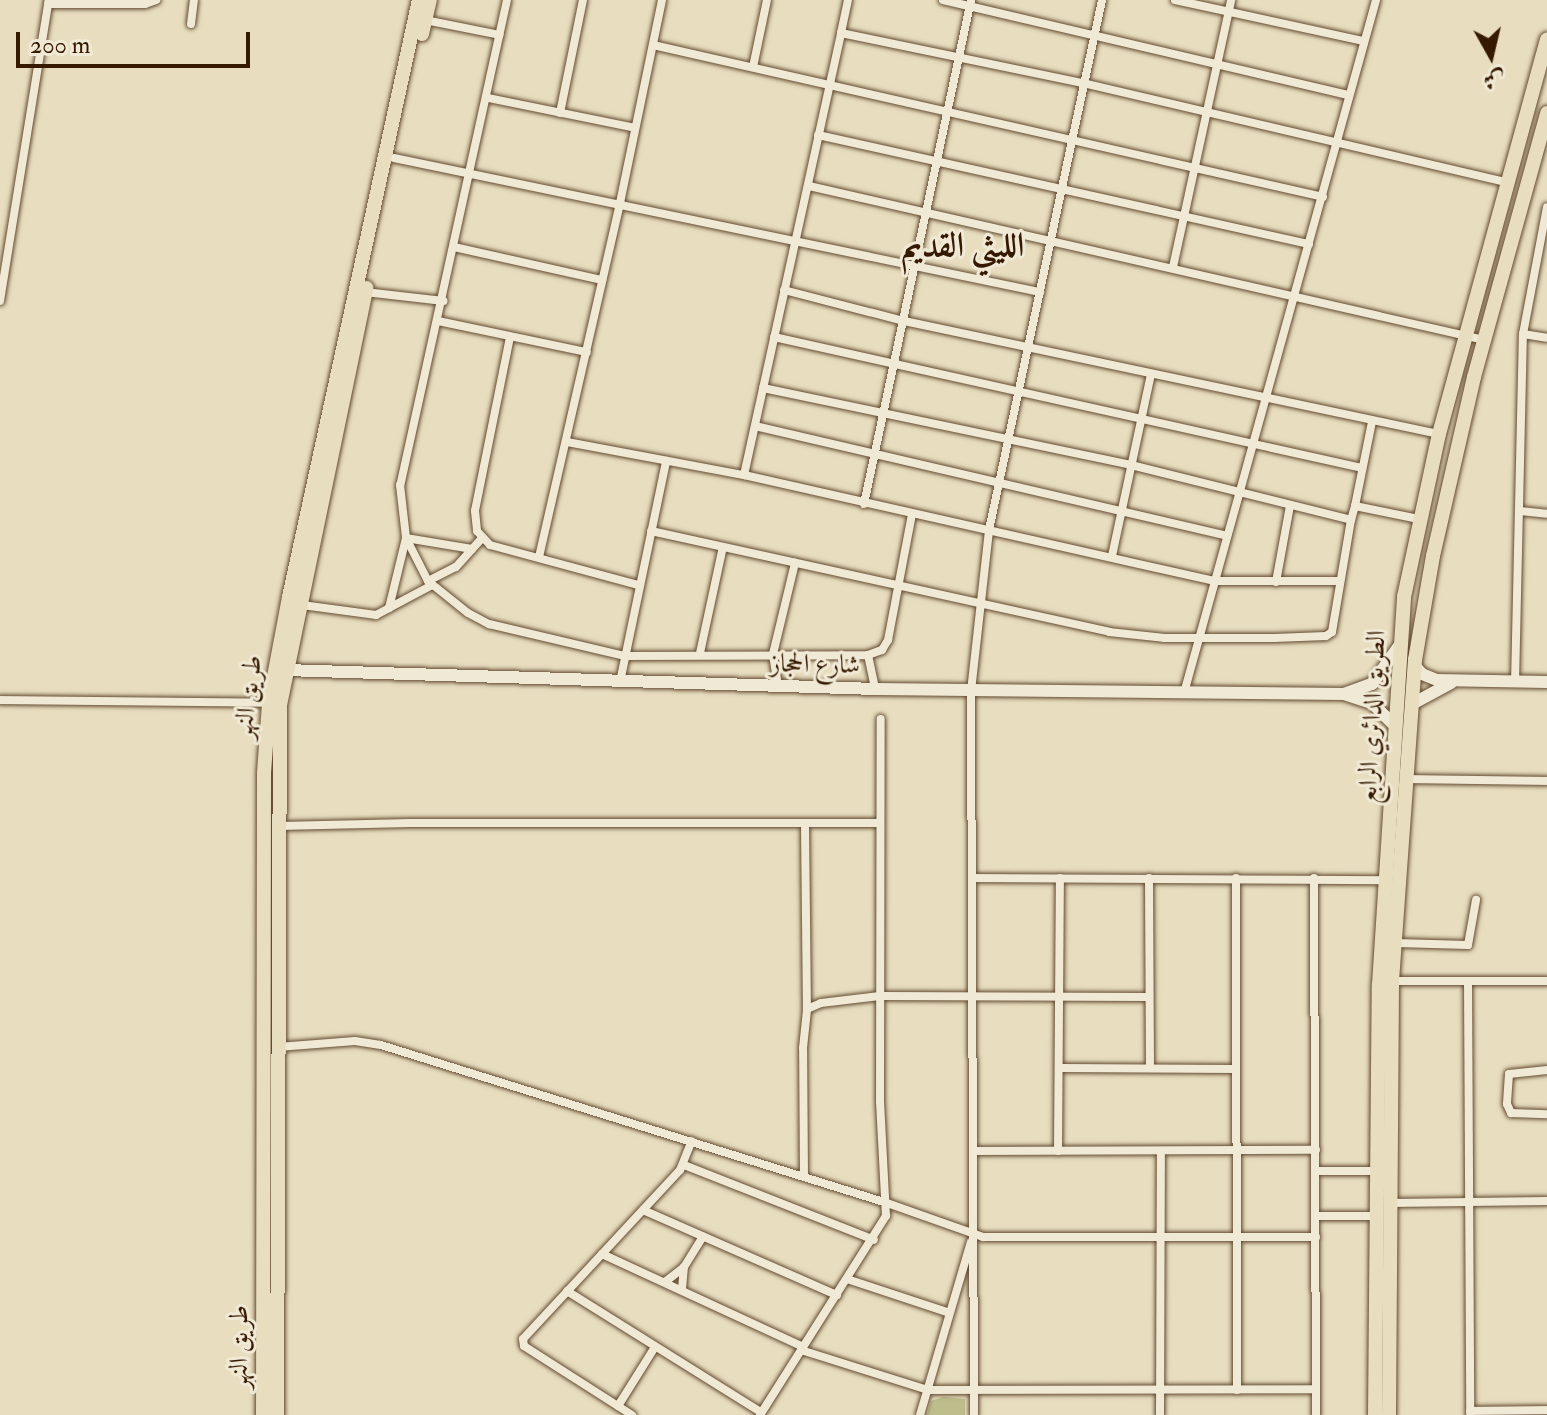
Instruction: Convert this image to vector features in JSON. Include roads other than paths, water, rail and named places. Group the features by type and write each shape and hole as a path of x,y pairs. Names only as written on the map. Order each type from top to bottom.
{"main road":[{"name":"طريق النهر","path":"277,1415 264,773 269,703 289,597 419,0"},
{"name":"طريق النهر","path":"263,1415 280,705 365,292 430,0"},
{"name":"الطريق الدائري الرابع","path":"1389,1415 1377,1171 1379,985 1400,646 1419,519 1439,434 1547,39"},
{"name":"الطريق الدائري الرابع","path":"1375,1415 1392,981 1414,703 1414,665 1433,556 1484,340 1547,113"},
{"name":"شارع الحجاز","path":"1344,694 1372,684 1400,646"},
{"path":"1414,665 1429,678 1458,682 1547,682"},
{"name":"شارع الحجاز","path":"285,670 875,689 1344,694 1372,703 1395,726"},
{"path":"1414,703 1438,688 1458,682"}],"street":[{"path":"0,301 49,2 145,4 156,0"},
{"path":"191,24 194,0"},
{"path":"389,608 406,538 400,485 488,98 507,0"},
{"path":"560,113 583,0"},
{"path":"539,557 620,203 662,0"},
{"path":"753,67 767,0"},
{"path":"744,475 848,0"},
{"path":"943,0 970,3 1348,95"},
{"path":"974,1415 971,691 989,530 998,481 1102,0"},
{"path":"1175,0 1363,41"},
{"path":"1173,267 1231,0"},
{"path":"1184,693 1376,0"},
{"path":"864,504 929,212 946,110 970,3"},
{"path":"425,20 500,35"},
{"path":"841,33 1083,83 1508,183"},
{"path":"653,45 1195,165 1323,197"},
{"path":"488,98 635,128"},
{"path":"818,135 1309,244"},
{"path":"394,158 1040,292"},
{"path":"809,186 1484,340"},
{"path":"1515,683 1523,334 1547,207"},
{"path":"454,247 602,280"},
{"path":"1535,259 1547,261"},
{"path":"784,290 904,321 1439,434"},
{"path":"365,292 443,301"},
{"path":"438,321 587,352"},
{"path":"1523,334 1547,338"},
{"path":"510,337 475,511 474,522 481,539 490,545 638,585"},
{"path":"774,337 1362,468"},
{"path":"1112,556 1151,374"},
{"path":"763,388 1131,465 1351,520"},
{"path":"651,531 980,605 1139,636 1326,636 1332,632 1372,422"},
{"path":"755,426 1226,536"},
{"path":"567,442 744,475 1215,581 1340,581"},
{"path":"620,682 666,461"},
{"path":"1276,582 1290,506"},
{"path":"1355,506 1419,519"},
{"path":"1520,511 1547,514"},
{"path":"406,538 430,583 468,613 489,624 624,656 700,653 868,655 886,646 912,514"},
{"path":"406,538 472,549"},
{"path":"302,605 371,615 389,608 456,567 481,539"},
{"path":"700,653 723,547"},
{"path":"778,686 773,654 795,563"},
{"path":"868,655 875,689"},
{"path":"0,700 269,703"},
{"path":"567,1291 761,1414 884,1224 887,1203 880,1102 881,719"},
{"path":"1407,779 1547,781"},
{"path":"278,826 880,823"},
{"path":"804,1177 803,1048 807,1009 805,824"},
{"path":"972,878 1387,880"},
{"path":"1058,1151 1060,878"},
{"path":"1149,878 1150,1068"},
{"path":"1236,878 1237,1390"},
{"path":"1314,878 1316,1415"},
{"path":"1396,943 1468,945 1476,900"},
{"path":"1392,981 1547,981"},
{"path":"1468,981 1470,1413 1547,1410"},
{"path":"807,1009 821,1003 880,996 1149,997"},
{"path":"271,1047 355,1041 381,1045 887,1203 983,1237 1316,1237"},
{"path":"1060,1068 1236,1069"},
{"path":"1547,1070 1509,1074 1507,1104 1511,1113 1547,1114"},
{"path":"632,1415 523,1344 524,1337 684,1165 692,1141"},
{"path":"973,1151 1316,1150"},
{"path":"1160,1415 1161,1151"},
{"path":"684,1165 874,1240"},
{"path":"1316,1171 1377,1171"},
{"path":"1316,1216 1381,1207 1547,1201"},
{"path":"643,1210 837,1295"},
{"path":"920,1415 974,1233"},
{"path":"665,1282 684,1267 703,1237"},
{"path":"602,1254 802,1348 928,1390 1316,1389"},
{"path":"682,1289 684,1267"},
{"path":"847,1279 950,1313"},
{"path":"618,1406 655,1347"}],"district":[{"name":"الليثي القديم","path":"963,246"}]}
